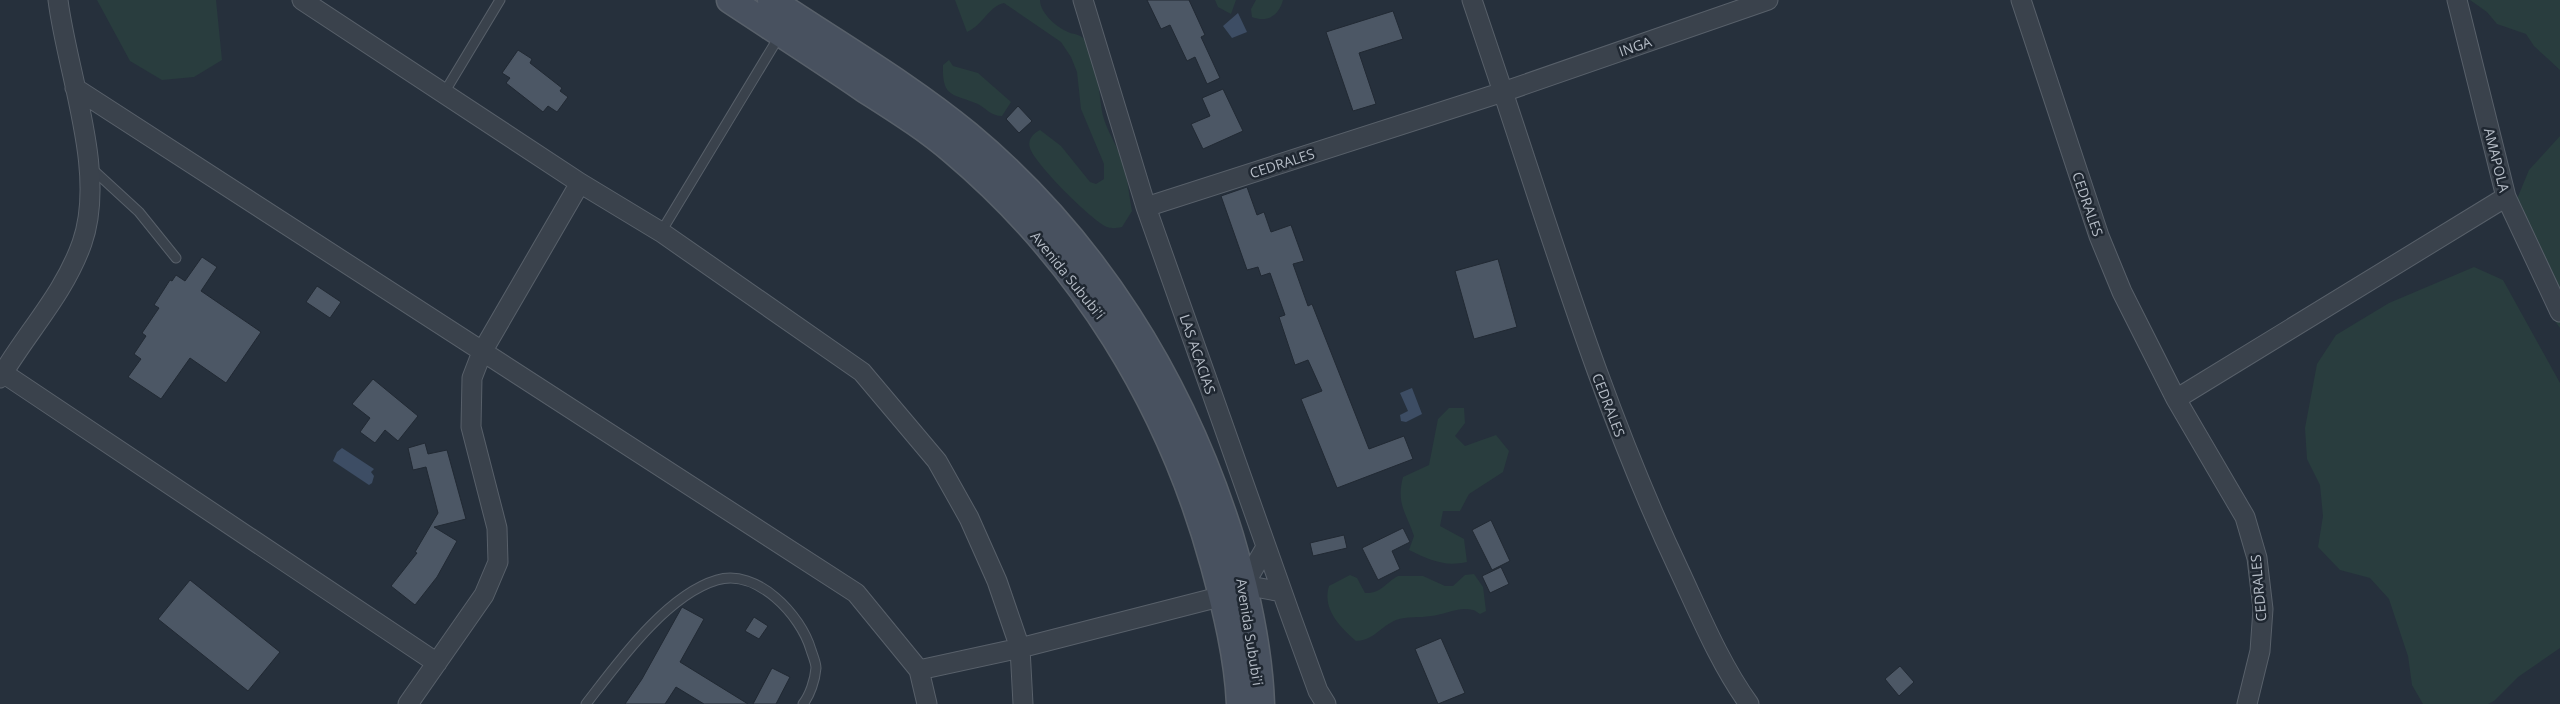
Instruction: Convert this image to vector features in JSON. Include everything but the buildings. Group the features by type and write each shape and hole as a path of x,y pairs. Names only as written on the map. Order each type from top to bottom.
{"street":[{"path":"58,0 62,32 83,120 88,166 89,206 82,242 52,305 2,376 437,663"},
{"path":"302,0 580,183 662,232 862,372 937,461 965,510 997,581 1020,648 1023,704"},
{"name":"Avenida Sububi'i","path":"730,0 913,120 952,150 998,192 1044,242 1085,292 1133,365 1164,426 1234,590 1240,704"},
{"name":"Avenida Sububi'i","path":"771,0 926,103 968,134 1013,176 1063,230 1103,279 1129,317 1169,384 1194,435 1220,507 1234,590 1261,704"},
{"name":"LAS ACACIAS","path":"1083,0 1146,207 1282,592 1318,691 1326,704"},
{"name":"CEDRALES","path":"1472,0 1600,382 1655,519 1741,701"},
{"name":"INGA","path":"1503,92 1768,0"},
{"name":"CEDRALES","path":"2021,0 2099,236 2126,300 2176,399 2245,517 2257,558 2262,609 2260,651 2247,704"},
{"name":"AMAPOLA","path":"2457,0 2506,197 2560,312"},
{"path":"75,88 856,593 919,670 926,704"},
{"name":"CEDRALES","path":"1146,207 1503,92"},
{"path":"408,704 484,595 498,562 497,528 471,427 472,378 482,352 580,183"},
{"path":"2176,399 2506,197"},
{"path":"1234,590 1266,547"},
{"path":"919,670 1020,648 1234,590 1282,592"}],"lane":[{"path":"444,93 500,0"},
{"path":"662,232 781,34"},
{"path":"88,166 139,212 176,258"},
{"path":"586,704 663,612 702,586 717,580 738,577 762,588 790,610 807,634 816,667 813,682 804,704"}],"green space":[{"path":"97,0 216,0 222,60 194,77 162,80 130,61"},
{"path":"955,0 1040,0 1045,14 1053,22 1068,32 1079,35 1086,41 1096,68 1103,116 1122,159 1127,177 1132,211 1122,227 1107,227 1089,214 1052,178 1034,155 1029,145 1030,139 1040,130 1061,146 1090,182 1096,184 1104,179 1104,164 1081,109 1077,72 1071,57 1061,42 1004,3 994,8 973,29 967,32"},
{"path":"1215,0 1236,0 1231,14 1218,7"},
{"path":"1256,0 1283,0 1276,14 1268,18 1258,19 1252,17 1251,9"},
{"path":"2470,0 2560,0 2560,70 2534,46 2526,34 2497,24 2487,12"},
{"path":"949,60 953,66 978,73 1011,102 1002,116 992,114 978,104 950,93 944,83 943,76 943,65"},
{"path":"2560,136 2560,328 2555,321 2528,255 2518,244 2510,226 2512,211 2529,170"},
{"path":"2474,267 2503,280 2560,383 2560,648 2518,677 2494,701 2488,704 2423,704 2412,685 2408,656 2389,599 2370,578 2340,570 2318,547 2323,516 2320,485 2307,459 2305,428 2317,364 2336,335 2389,303"},
{"path":"1449,408 1464,408 1465,423 1455,436 1465,446 1496,435 1509,451 1503,472 1469,494 1460,511 1443,511 1440,526 1464,539 1467,562 1451,564 1431,560 1409,550 1414,536 1401,501 1403,477 1429,465 1438,419"},
{"path":"1474,574 1483,587 1486,611 1480,614 1474,610 1462,609 1427,617 1400,619 1367,639 1362,640 1356,641 1344,630 1330,610 1328,602 1329,586 1350,575 1357,578 1365,593 1370,593 1379,590 1398,576 1423,576 1445,586 1453,586 1465,575"}],"water":[{"path":"1238,13 1247,32 1232,38 1223,26"},
{"path":"1412,388 1422,414 1406,422 1401,421 1400,415 1408,411 1400,393"},
{"path":"342,448 374,469 371,472 374,476 372,483 369,485 333,461 337,452"}]}
